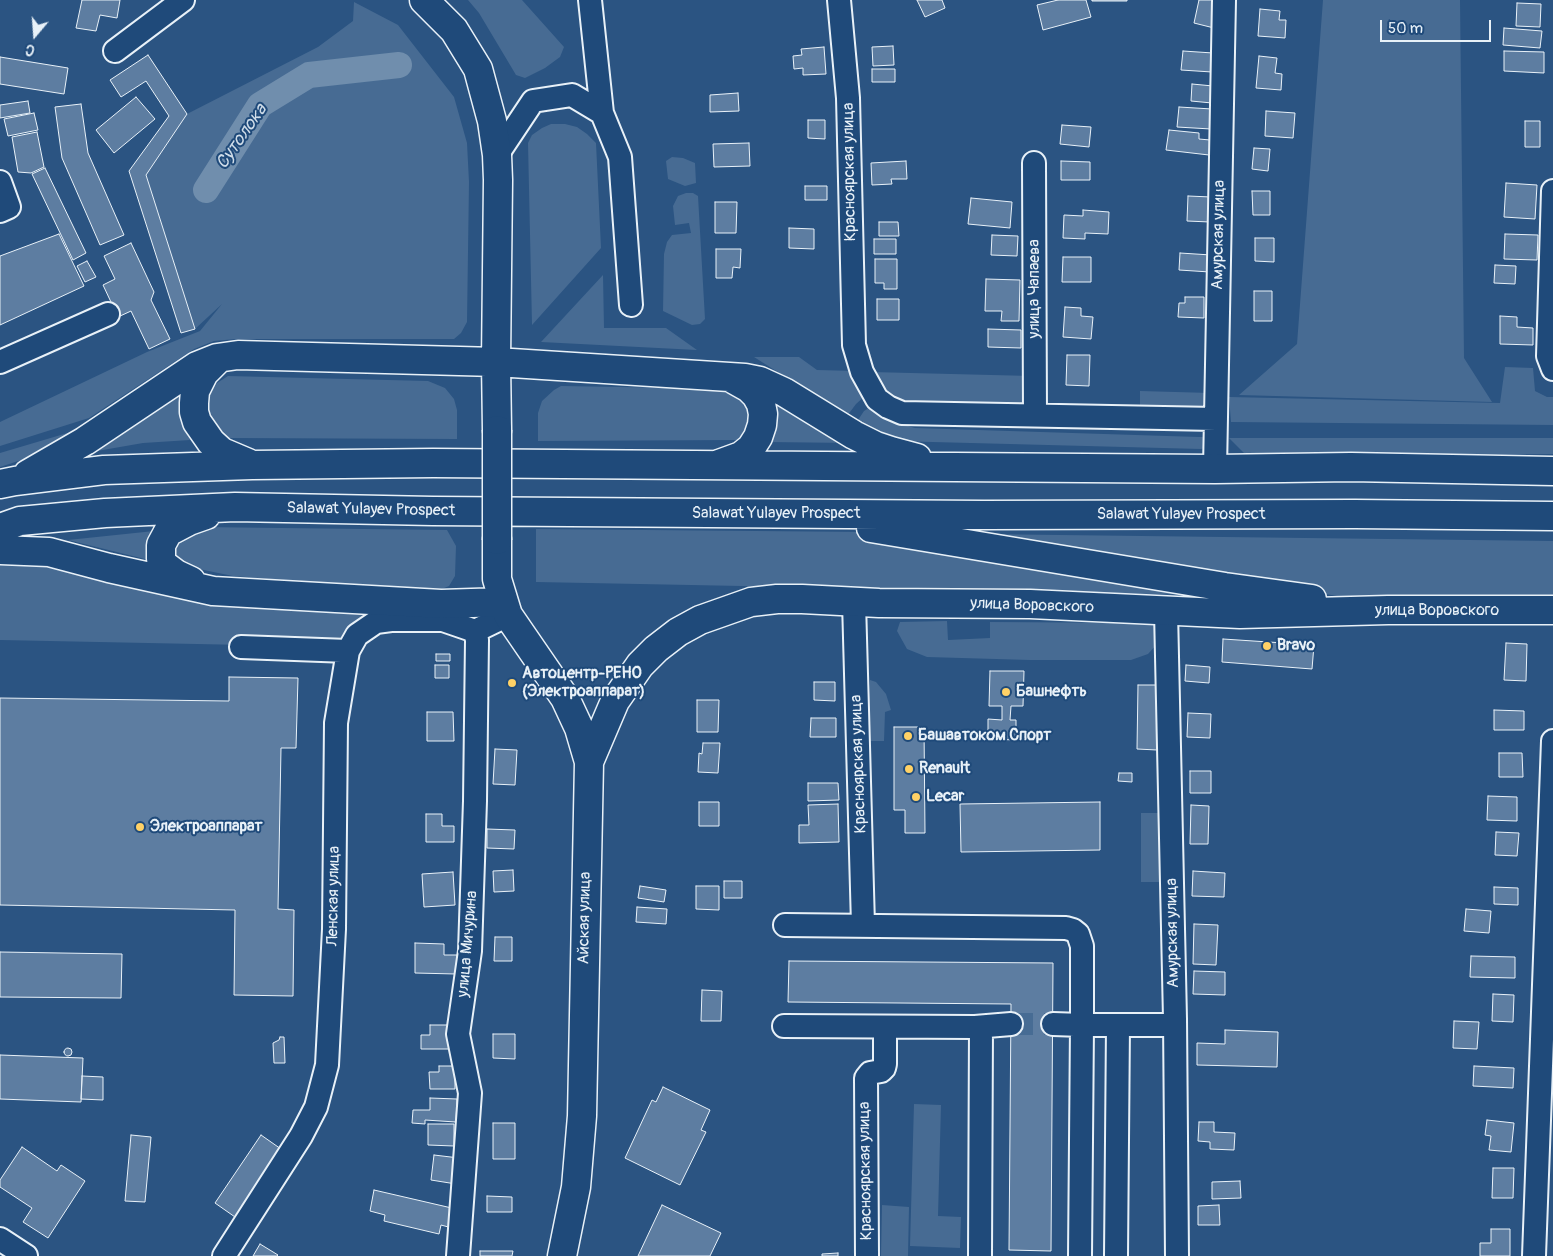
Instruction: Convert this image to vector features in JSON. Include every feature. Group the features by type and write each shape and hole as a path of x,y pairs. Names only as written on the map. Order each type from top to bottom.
{"main road":[{"path":"0,550 49,552 108,568 213,591 505,608 497,579 496,540 497,155 492,121 478,69 454,30 424,0"},
{"path":"227,356 211,365 204,373 195,391 194,412 211,442 222,452 252,465"},
{"path":"7,483 85,441 197,366 227,356 496,362 745,378 760,381 784,392 854,435 876,446 907,456 968,468"},
{"path":"713,465 741,456 751,448 758,437 762,425 763,414 761,404 756,395 740,382 725,376"},
{"path":"7,483 104,470 252,465 433,463 968,468 1215,469 1352,467 1553,471"},
{"path":"213,591 164,566 161,559 160,545 168,532 176,526 189,520 235,507"},
{"name":"Salawat Yulayev Prospect","path":"0,528 20,521 105,513 235,507 760,514 1355,514 1553,516"},
{"path":"760,514 822,520 1225,587 1388,610"},
{"name":"улица Воровского","path":"589,762 614,701 628,680 656,649 678,632 700,620 751,602 777,599 1030,604 1240,614 1388,610 1553,610"},
{"name":"Айская улица","path":"505,608 565,698 579,728 589,762 582,1116 576,1188 562,1256"}],"street":[{"path":"115,52 183,0"},
{"path":"590,0 602,112 620,157 631,305"},
{"name":"Красноярская улица","path":"839,0 848,98 854,345 862,372 877,399 888,407 902,413 1216,419"},
{"name":"Амурская улица","path":"1215,469 1224,0"},
{"path":"497,155 533,101 572,95 602,112"},
{"name":"улица Чапаева","path":"1034,163 1035,416"},
{"path":"0,182 9,207 0,211"},
{"path":"1553,191 1548,356 1553,369"},
{"path":"0,362 108,314"},
{"name":"Красноярская улица","path":"854,602 863,926"},
{"path":"475,631 505,608"},
{"name":"Амурская улица","path":"1166,611 1175,1025 1176,1256"},
{"name":"Ленская улица","path":"224,1256 301,1136 316,1107 327,1065 334,929 336,723 348,651 357,635 376,622 391,620 443,620 475,631"},
{"name":"улица Мичурина","path":"458,1256 470,1092 458,1034 470,951 476,801 477,640 475,631"},
{"path":"241,647 348,651"},
{"path":"1534,1256 1552,809 1553,741"},
{"path":"785,925 1066,928 1073,930 1081,938 1080,1256"},
{"path":"784,1026 981,1027 1011,1024"},
{"path":"1053,1024 1175,1025"},
{"path":"1116,1256 1118,1025"},
{"name":"Красноярская улица","path":"867,1256 866,1078 868,1074 881,1071 884,1068 885,1026"},
{"path":"980,1256 981,1027"},
{"path":"0,1239 26,1256"}],"shaded area":[{"path":"468,0 522,0 564,47 560,57 545,68 525,78 516,75 479,13"},
{"path":"1323,0 1460,0 1464,358 1492,402 1239,395 1297,344"},
{"path":"354,2 398,25 454,97 467,143 469,182 467,322 461,333 454,339 236,339 214,341 194,349 89,418 0,446 0,422 147,352 200,331 222,304 195,329 146,175 187,114 318,47 353,21"},
{"path":"551,124 565,124 577,127 596,143 601,248 532,325 528,143 532,135"},
{"path":"672,157 683,158 695,163 696,183 685,186 668,179 666,161"},
{"path":"693,193 698,196 705,319 700,324 692,325 663,311 664,254 667,242 672,235 691,233 689,223 675,225 673,206 678,196"},
{"path":"603,275 604,328 666,328 697,350 541,342"},
{"path":"754,357 799,357 817,370 856,371 866,395 847,416"},
{"path":"1505,367 1533,368 1535,391 1547,397 1553,397 1553,425 1231,422 1229,397 1500,403"},
{"path":"871,372 1032,376 1031,410 894,405"},
{"path":"228,376 428,381 445,388 454,399 457,410 457,439 230,438 221,436 209,416 208,403 217,383"},
{"path":"561,386 740,389 752,398 750,434 737,440 538,441 538,413 542,401"},
{"path":"1140,391 1211,393 1211,417 1140,407"},
{"path":"183,393 181,417 190,440 143,443 97,451"},
{"path":"768,396 852,443 767,442"},
{"path":"872,406 894,422 915,428 1205,437 1207,447 1201,449 894,441 854,426 864,411"},
{"path":"91,426 58,448 0,467 0,453"},
{"path":"1229,438 1553,438 1553,454 1370,456 1244,453"},
{"path":"200,527 447,530 456,546 455,576 449,586 437,591 422,591 233,576 189,567 175,561 170,544"},
{"path":"536,529 868,532 1205,595 536,582"},
{"path":"154,531 153,561 68,540"},
{"path":"978,534 1553,541 1553,604 1366,601"},
{"path":"0,556 402,614 344,647 0,640"},
{"path":"947,621 948,640 990,638 990,622 1154,623 1158,643 1148,654 1131,660 927,657 907,649 897,631 900,622"},
{"path":"870,680 876,682 886,694 891,710 885,712 884,741 868,741"},
{"path":"1141,813 1162,813 1162,882 1141,882"},
{"path":"914,1104 941,1105 938,1216 961,1217 960,1248 910,1246"},
{"path":"882,1205 909,1207 908,1256 881,1256"}],"building":[{"path":"82,0 120,0 117,18 100,15 96,31 76,28"},
{"path":"917,0 942,0 945,8 925,17"},
{"path":"1058,0 1086,0 1091,17 1043,30 1037,5"},
{"path":"1127,0 1127,1 1092,1"},
{"path":"1199,0 1221,0 1214,28 1194,23"},
{"path":"1517,3 1541,4 1540,27 1516,26"},
{"path":"1260,9 1280,11 1279,20 1286,20 1285,38 1258,36"},
{"path":"1504,28 1542,31 1540,48 1503,45"},
{"path":"893,46 894,65 873,66 872,47"},
{"path":"824,47 826,74 803,75 803,68 794,69 793,56 802,55 801,49"},
{"path":"1183,51 1213,53 1212,72 1181,70"},
{"path":"1504,51 1544,52 1544,73 1504,71"},
{"path":"148,55 187,114 146,175 195,329 181,333 129,171 169,116 146,81 121,97 110,80"},
{"path":"1259,56 1277,58 1275,73 1282,74 1281,90 1256,88"},
{"path":"0,57 68,68 64,94 0,84"},
{"path":"872,69 895,69 895,82 872,82"},
{"path":"1192,84 1213,86 1212,103 1191,101"},
{"path":"738,93 739,111 710,112 710,95"},
{"path":"136,97 155,119 114,153 96,130"},
{"path":"28,101 30,113 0,118 0,105"},
{"path":"81,104 88,153 124,235 100,245 62,158 55,107"},
{"path":"1179,107 1212,109 1211,129 1177,127"},
{"path":"1266,111 1295,113 1293,138 1265,136"},
{"path":"34,113 38,130 8,136 4,119"},
{"path":"808,120 825,120 825,139 808,138"},
{"path":"1525,121 1540,121 1540,147 1525,147"},
{"path":"1062,125 1091,127 1089,147 1060,144"},
{"path":"1169,130 1199,133 1199,139 1210,140 1209,155 1166,150"},
{"path":"37,132 44,167 31,173 18,172 12,137"},
{"path":"749,143 750,166 714,167 713,144"},
{"path":"1254,148 1270,149 1268,171 1252,169"},
{"path":"906,161 907,179 891,179 892,184 872,185 871,163"},
{"path":"1061,161 1090,162 1090,180 1061,180"},
{"path":"45,168 86,253 73,260 32,174"},
{"path":"1506,183 1537,185 1535,219 1504,217"},
{"path":"805,186 827,186 827,200 805,200"},
{"path":"1252,191 1270,191 1270,215 1253,215"},
{"path":"1188,196 1211,197 1210,222 1187,221"},
{"path":"971,198 1012,202 1010,228 968,224"},
{"path":"715,202 737,202 736,233 715,233"},
{"path":"1083,210 1109,212 1108,234 1085,233 1085,239 1063,238 1064,215 1083,216"},
{"path":"879,222 898,222 899,236 879,236"},
{"path":"789,228 814,229 814,249 789,248"},
{"path":"59,234 84,286 0,325 0,256"},
{"path":"1505,234 1538,235 1537,260 1504,259"},
{"path":"992,235 1018,236 1017,256 991,255"},
{"path":"1255,238 1274,238 1274,262 1255,261"},
{"path":"874,239 896,239 896,254 874,254"},
{"path":"131,243 154,292 151,300 170,339 149,349 131,311 118,317 103,285 115,279 104,256"},
{"path":"716,249 741,249 740,268 733,267 732,278 716,278"},
{"path":"1180,253 1211,255 1210,272 1179,270"},
{"path":"1063,257 1091,257 1091,282 1062,282"},
{"path":"875,259 897,259 897,289 884,289 884,283 875,283"},
{"path":"87,261 96,277 85,282 77,266"},
{"path":"1495,265 1516,266 1515,284 1494,283"},
{"path":"986,279 1020,280 1019,321 1001,321 1002,311 985,311"},
{"path":"1254,291 1272,291 1272,321 1254,321"},
{"path":"1185,297 1204,297 1204,318 1178,317 1179,303 1185,303"},
{"path":"877,299 899,299 899,320 877,320"},
{"path":"1065,307 1081,308 1081,316 1093,317 1091,339 1063,337"},
{"path":"1500,316 1517,317 1517,327 1533,328 1533,345 1500,344"},
{"path":"988,329 1021,330 1021,348 988,347"},
{"path":"1067,355 1090,355 1089,386 1066,385"},
{"path":"1223,639 1314,645 1312,669 1222,662"},
{"path":"1506,643 1527,644 1526,681 1504,680"},
{"path":"436,654 450,654 450,661 436,661"},
{"path":"435,665 449,665 449,678 435,678"},
{"path":"1186,665 1210,667 1209,683 1185,681"},
{"name":"Башнефть","path":"990,671 1024,671 1023,706 1011,706 1010,720 1016,720 1016,740 988,739 988,719 1002,720 1002,706 989,706"},
{"name":"Электроаппарат","path":"229,677 298,678 296,748 281,748 278,909 294,910 293,996 234,995 235,910 0,905 0,698 229,701"},
{"path":"814,682 835,682 835,701 814,700"},
{"path":"1138,685 1158,685 1157,750 1137,749"},
{"path":"697,700 719,700 718,732 697,732"},
{"path":"1494,710 1524,711 1524,730 1494,730"},
{"path":"427,712 453,712 454,741 427,741"},
{"path":"1188,713 1211,714 1210,738 1187,737"},
{"path":"811,718 836,718 836,737 810,737"},
{"name":"Renault","path":"894,727 924,727 925,833 905,833 905,810 894,810"},
{"path":"703,743 720,743 718,773 698,772 699,753 702,754"},
{"path":"495,749 517,750 515,785 493,784"},
{"path":"1499,753 1522,753 1523,777 1499,777"},
{"path":"1190,771 1211,771 1211,793 1190,793"},
{"path":"1119,773 1132,773 1132,782 1118,781"},
{"path":"808,783 838,783 839,800 808,801"},
{"path":"1488,796 1517,797 1517,821 1487,820"},
{"path":"699,802 719,802 719,826 699,826"},
{"path":"1100,802 1100,850 961,852 960,804"},
{"path":"838,804 839,842 799,843 799,825 809,825 808,805"},
{"path":"1191,805 1209,806 1208,844 1190,844"},
{"path":"426,814 442,814 442,826 454,826 454,842 426,842"},
{"path":"487,829 515,830 514,849 487,848"},
{"path":"1496,832 1519,833 1517,856 1495,855"},
{"path":"513,870 514,891 494,892 493,871"},
{"path":"1193,871 1225,873 1224,897 1192,896"},
{"path":"453,872 455,905 424,907 422,874"},
{"path":"724,881 742,881 742,898 724,898"},
{"path":"640,886 666,890 664,902 638,898"},
{"path":"696,886 719,886 719,910 696,909"},
{"path":"1494,887 1518,888 1518,905 1494,904"},
{"path":"637,907 667,909 666,924 636,922"},
{"path":"1466,909 1491,911 1489,933 1464,931"},
{"path":"1194,924 1218,925 1216,965 1193,964"},
{"path":"495,937 512,937 512,961 494,961"},
{"path":"415,943 444,944 444,955 457,955 456,974 415,973"},
{"path":"0,952 122,954 121,998 0,997"},
{"path":"1471,956 1515,957 1515,978 1470,977"},
{"path":"789,961 1053,963 1051,1251 1009,1250 1011,1004 788,1002"},
{"path":"1194,971 1225,972 1225,995 1193,994"},
{"path":"702,990 722,991 721,1021 701,1021"},
{"path":"1493,994 1514,995 1513,1022 1492,1021"},
{"path":"1454,1021 1479,1022 1477,1049 1453,1048"},
{"path":"430,1025 453,1025 452,1049 421,1049 421,1035 430,1035"},
{"path":"1225,1030 1278,1032 1277,1067 1197,1065 1197,1043 1225,1044"},
{"path":"493,1034 515,1034 515,1059 493,1058"},
{"path":"280,1037 284,1037 285,1063 274,1063 273,1043 279,1040"},
{"path":"68,1048 72,1052 68,1056 64,1052"},
{"path":"0,1055 83,1058 81,1102 0,1099"},
{"path":"439,1066 455,1066 455,1089 430,1089 429,1072 439,1072"},
{"path":"1474,1066 1514,1068 1513,1088 1473,1086"},
{"path":"82,1076 103,1077 103,1100 81,1099"},
{"path":"663,1087 710,1110 701,1130 706,1132 680,1185 625,1158 652,1100 656,1102"},
{"path":"430,1098 457,1099 456,1122 425,1120 425,1124 412,1123 413,1110 430,1110"},
{"path":"1487,1120 1514,1123 1511,1152 1489,1150 1491,1136 1485,1135"},
{"path":"1199,1122 1214,1122 1214,1132 1235,1133 1234,1150 1210,1149 1210,1142 1198,1141"},
{"path":"493,1123 515,1123 515,1159 493,1159"},
{"path":"428,1124 454,1124 454,1146 428,1145"},
{"path":"131,1135 151,1137 145,1202 125,1201"},
{"path":"261,1135 281,1149 235,1217 215,1203"},
{"path":"22,1147 57,1171 61,1165 85,1181 48,1238 23,1222 32,1208 0,1187 0,1180"},
{"path":"434,1155 459,1158 456,1184 431,1180"},
{"path":"1493,1168 1514,1168 1513,1198 1492,1198"},
{"path":"1240,1181 1241,1198 1212,1199 1212,1182"},
{"path":"374,1190 456,1209 452,1228 441,1225 439,1234 384,1221 385,1215 370,1211"},
{"path":"487,1196 512,1197 512,1212 487,1212"},
{"path":"662,1205 721,1233 710,1256 638,1256"},
{"path":"1219,1205 1220,1225 1198,1225 1198,1206"},
{"path":"1491,1229 1510,1229 1510,1256 1480,1256 1480,1243 1491,1243"},
{"path":"260,1244 278,1255 253,1256"},
{"path":"480,1251 513,1251 512,1256 480,1256"},
{"path":"838,1253 838,1256 822,1256 822,1254"}],"waterway":[{"name":"Сутолока","path":"206,190 260,105 309,75 399,65"}],"tunnel":[{"path":"1011,1024 1053,1024"}],"place":[{"name":"Bravo","path":"1267,646"},
{"name":"Автоцентр-РЕНО (Электроаппарат)","path":"512,683"},
{"name":"Башнефть","path":"1006,692"},
{"name":"Башавтоком Спорт","path":"908,736"},
{"name":"Renault","path":"909,769"},
{"name":"Lecar","path":"916,797"},
{"name":"Электроаппарат","path":"140,827"}]}
